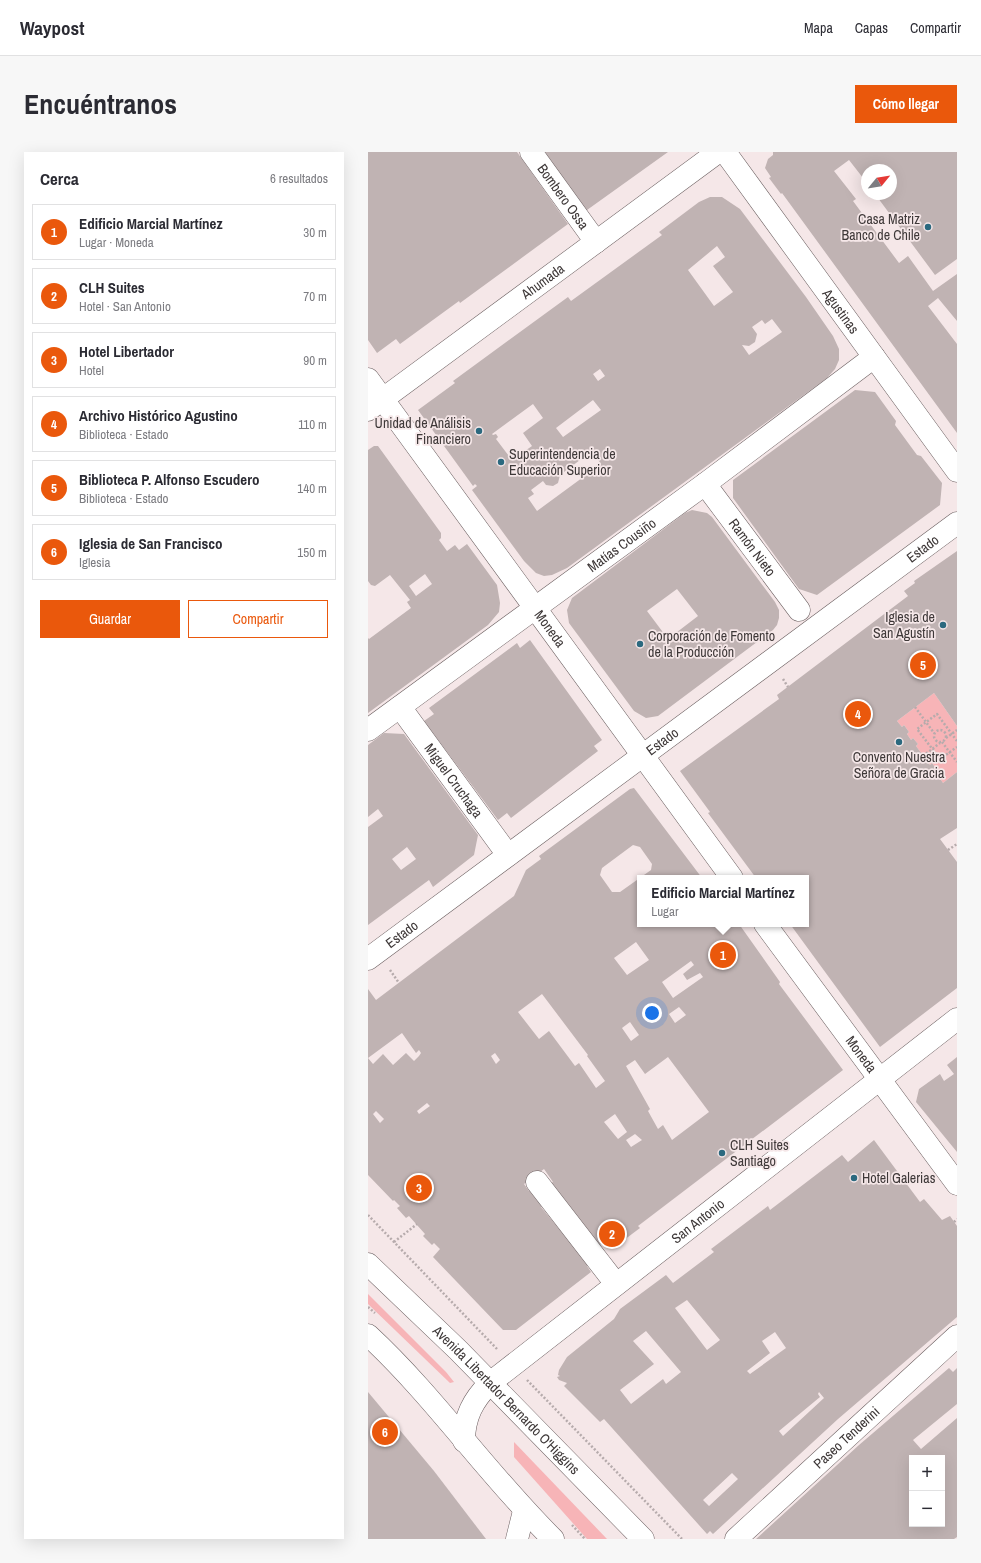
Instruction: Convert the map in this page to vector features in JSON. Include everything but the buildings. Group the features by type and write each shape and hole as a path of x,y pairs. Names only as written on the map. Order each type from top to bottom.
{"street":[{"name":"Bombero Ossa","path":"530,152 596,242"},
{"name":"Ahumada","path":"376,404 718,152"},
{"name":"Agustinas","path":"725,152 957,471"},
{"name":"Matías Cousiño","path":"368,730 706,484 874,357"},
{"name":"Moneda","path":"368,379 376,404 536,609 730,875"},
{"name":"Ramón Nieto","path":"706,484 799,610"},
{"name":"Estado","path":"368,959 642,755 957,524"},
{"name":"Miguel Cruchaga","path":"400,707 508,854"},
{"name":"Moneda","path":"767,927 957,1184"},
{"name":"San Antonio","path":"464,1441 464,1428 469,1412 478,1396 490,1383 957,1019"},
{"path":"537,1182 616,1284"},
{"name":"Avenida Libertador Bernardo O'Higgins","path":"368,1264 490,1383 643,1539"},
{"path":"368,1334 413,1380 524,1511 553,1539"},
{"name":"Paseo Tenderini","path":"736,1539 957,1336"},
{"path":"517,1539 524,1511"}],"path":[{"path":"915,706 934,733 935,740 941,742 957,762"},
{"path":"957,741 937,714 917,729 940,759 957,747"},
{"path":"934,733 942,730 946,734 946,738"},
{"path":"923,756 957,730"},
{"path":"948,850 957,844"},
{"path":"954,1222 957,1219"},
{"path":"394,1242 416,1224"}],"shaded area":[{"path":"934,693 957,726 957,772 943,783 935,771 937,769 932,763 930,765 916,746 918,744 913,738 911,740 907,734 909,732 904,725 902,727 897,721"},
{"path":"368,1294 446,1372 454,1382 450,1383 368,1304"},
{"path":"514,1442 607,1539 587,1539 514,1457"}],"place":[{"name":"Casa Matriz Banco de Chile","path":"928,227"},
{"name":"Unidad de Análisis Financiero","path":"479,431"},
{"name":"Superintendencia de Educación Superior","path":"501,462"},
{"name":"Iglesia de San Agustín","path":"943,625"},
{"name":"Corporación de Fomento de la Producción","path":"640,644"},
{"name":"Biblioteca P. Alfonso Escudero","path":"923,665"},
{"name":"Archivo Histórico Agustino","path":"858,714"},
{"name":"Convento Nuestra Señora de Gracia","path":"899,742"},
{"name":"Edificio Marcial Martínez","path":"723,955"},
{"name":"CLH Suites Santiago","path":"722,1153"},
{"name":"Hotel Galerias","path":"854,1178"},
{"name":"Hotel Libertador","path":"419,1188"},
{"name":"CLH Suites","path":"612,1234"},
{"name":"Iglesia de San Francisco","path":"385,1432"}]}
